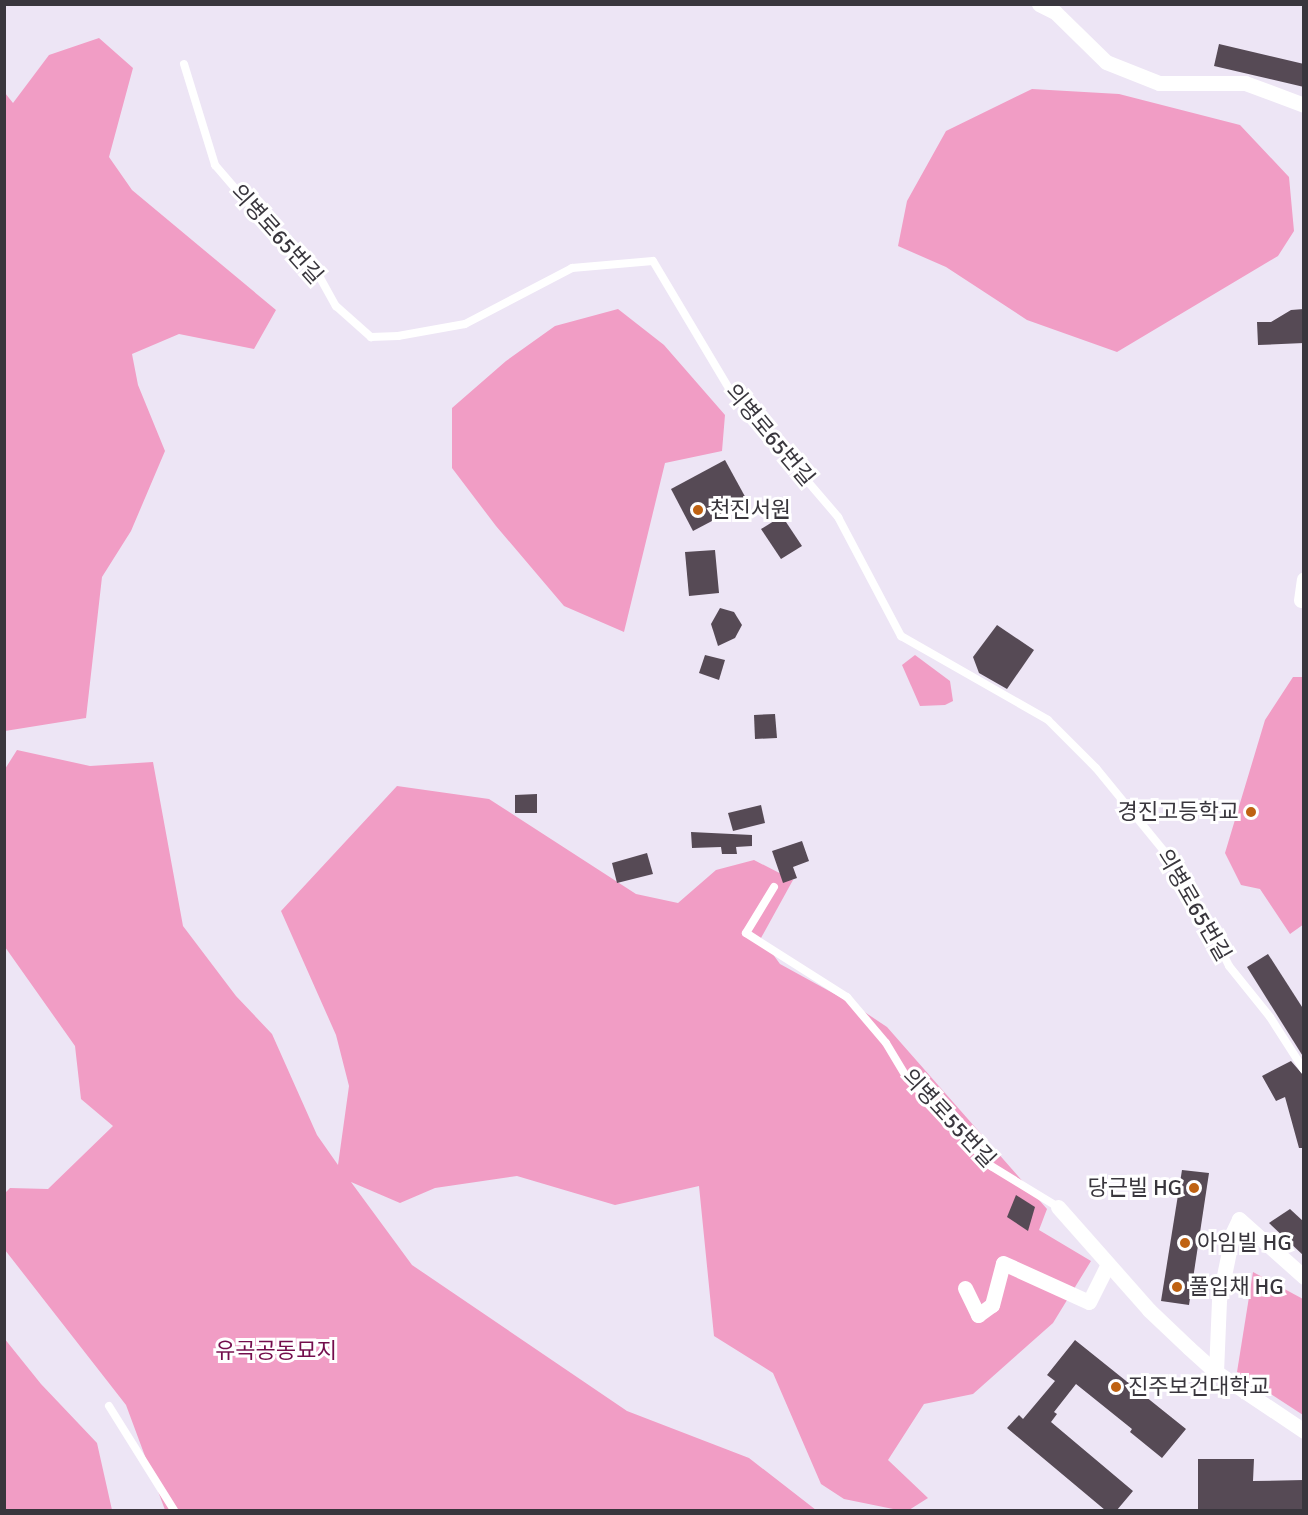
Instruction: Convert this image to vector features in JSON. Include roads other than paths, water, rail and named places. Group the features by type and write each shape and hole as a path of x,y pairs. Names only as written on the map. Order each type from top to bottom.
{"street":[{"path":"1039,4 1055,12 1106,62 1159,83 1245,83 1304,105"},
{"path":"1301,600 1304,579"},
{"name":"의병로55번길","path":"1058,1207 1149,1310 1216,1372 1304,1431"},
{"path":"1216,1372 1219,1300 1233,1232 1239,1219 1304,1277"},
{"path":"965,1288 978,1315 992,1305 1003,1263 1089,1302 1108,1264"}],"lane":[{"name":"의병로65번길","path":"184,64 215,165 294,257 318,274 336,306 371,337 398,336 465,324 572,268 653,261 730,392 838,517 901,636 1048,720 1095,768 1164,851 1201,910 1229,966 1270,1017 1304,1070"},
{"name":"의병로55번길","path":"774,887 746,933 848,997 886,1043 907,1078 991,1166 1058,1207"},
{"path":"109,1406 174,1510"}],"place":[{"name":"천진서원","path":"698,510"},
{"name":"경진고등학교","path":"1251,812"},
{"name":"당근빌 HG","path":"1194,1188"},
{"name":"아임빌 HG","path":"1185,1243"},
{"name":"풀입채 HG","path":"1177,1287"},
{"name":"진주보건대학교","path":"1116,1387"}],"park label":[{"name":"유곡공동묘지","path":"276,1351"}]}
